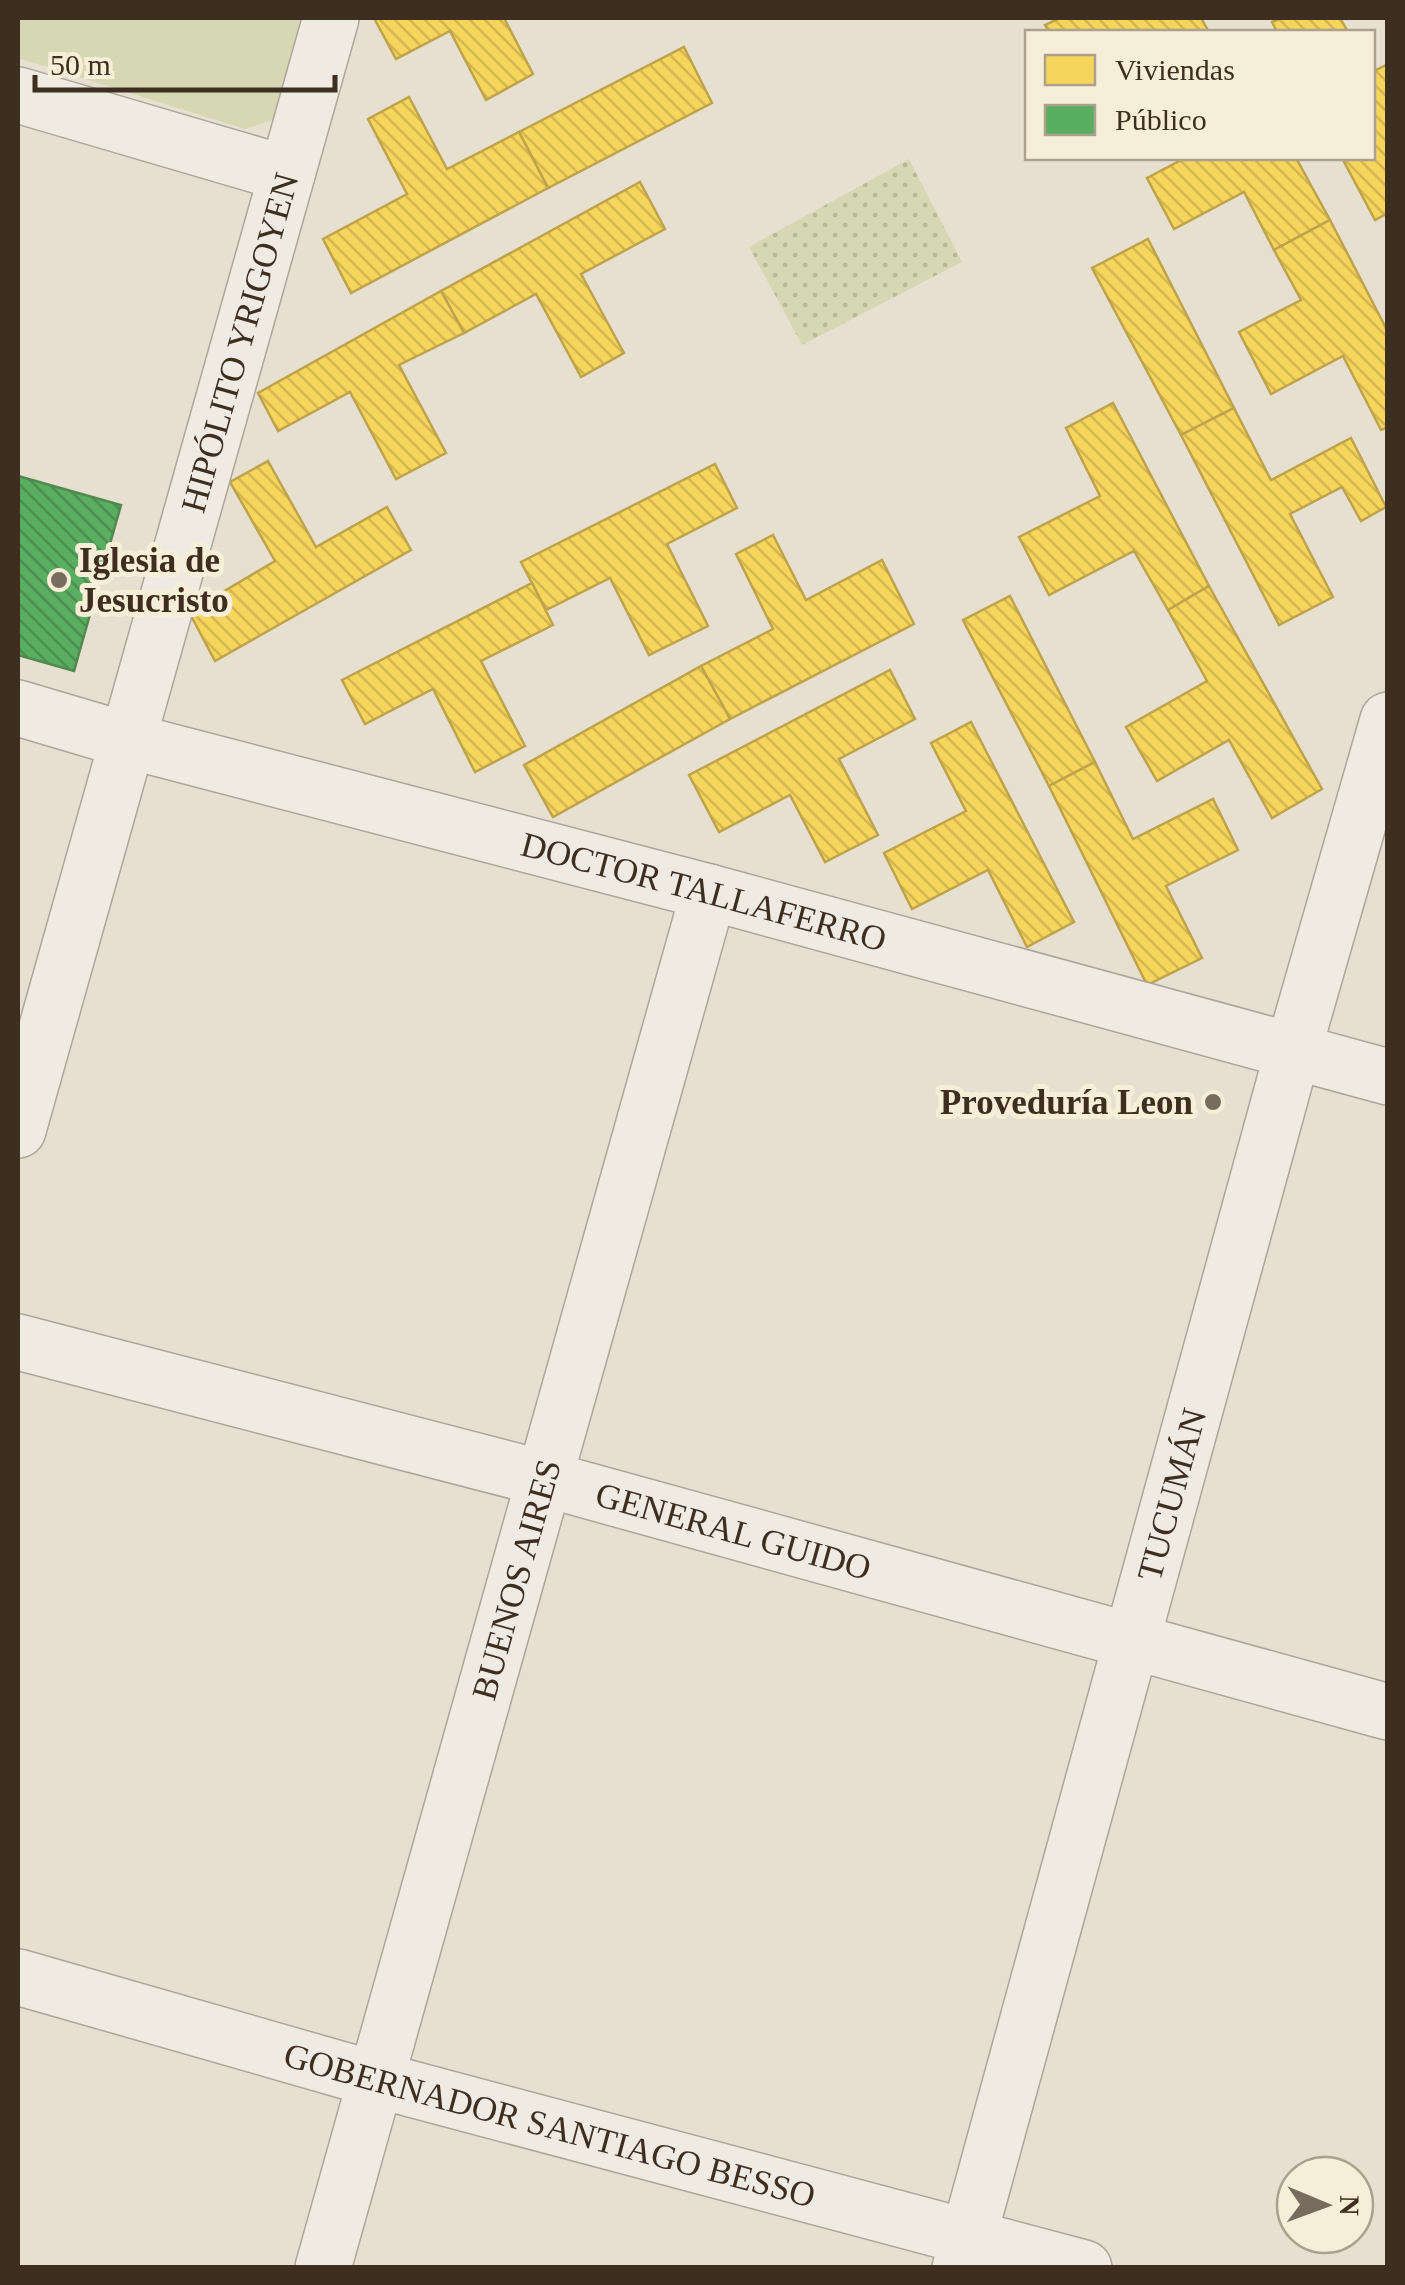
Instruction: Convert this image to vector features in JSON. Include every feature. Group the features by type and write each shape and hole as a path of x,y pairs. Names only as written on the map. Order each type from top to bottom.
{"street":[{"name":"HIPÓLITO YRIGOYEN","path":"18,1130 331,18"},
{"path":"18,94 287,174"},
{"name":"DOCTOR TALLAFERRO","path":"18,708 1388,1077"},
{"name":"TUCUMÁN","path":"965,2251 1293,1051 1388,720"},
{"name":"BUENOS AIRES","path":"323,2268 708,892"},
{"name":"GENERAL GUIDO","path":"18,1342 542,1478 1388,1712"},
{"name":"GOBERNADOR SANTIAGO BESSO","path":"18,1978 965,2251 1084,2268"}],"green space":[{"path":"18,18 312,18 285,116 245,129 18,58"},
{"path":"909,159 962,262 802,345 749,247"}],"building: Viviendas":[{"path":"374,18 504,18 533,74 486,100 450,31 396,59"},
{"path":"1060,18 1201,18 1208,30 1048,30 1045,25"},
{"path":"1282,18 1340,18 1347,30 1276,30 1272,22"},
{"path":"684,47 712,103 548,188 519,132"},
{"path":"1388,64 1388,213 1375,220 1343,160 1375,160 1375,70"},
{"path":"409,97 447,169 519,132 548,188 351,293 323,239 407,194 368,119"},
{"path":"1181,160 1297,160 1330,220 1274,250 1244,192 1174,229 1147,178"},
{"path":"640,182 665,229 581,274 624,353 581,377 536,294 464,333 441,291"},
{"path":"1330,220 1388,332 1388,427 1381,430 1343,356 1271,394 1239,332 1301,300 1274,250"},
{"path":"1148,239 1234,408 1181,435 1092,268"},
{"path":"441,291 464,333 399,365 446,453 396,479 350,392 278,431 258,393"},
{"path":"1113,403 1209,586 1168,610 1134,551 1049,595 1019,537 1100,496 1066,428"},
{"path":"1234,408 1271,480 1351,438 1386,507 1361,521 1342,487 1290,514 1333,597 1279,625 1181,435"},
{"path":"268,461 316,547 387,507 411,550 215,661 189,612 275,561 230,482"},
{"path":"715,464 737,508 667,544 708,626 649,655 610,578 546,610 521,562"},
{"path":"773,535 806,600 882,560 914,624 730,719 701,666 773,629 736,554"},
{"path":"532,583 553,625 481,661 525,746 475,772 433,689 365,724 342,680"},
{"path":"1209,586 1322,789 1272,818 1229,740 1157,781 1126,727 1207,681 1168,610"},
{"path":"1010,596 1095,762 1049,786 963,620"},
{"path":"701,666 730,719 553,817 524,765"},
{"path":"890,670 915,719 839,759 878,835 825,862 790,795 719,832 689,775"},
{"path":"971,722 1074,922 1027,947 988,870 912,909 884,853 966,811 931,743"},
{"path":"1095,762 1133,839 1213,799 1238,850 1166,886 1202,958 1147,985 1049,786"}],"building: Público":[{"name":"Iglesia de Jesucristo","path":"18,476 121,505 74,671 18,655"}],"place":[{"name":"Iglesia de Jesucristo","path":"59,580"},
{"name":"Proveduría Leon","path":"1213,1102"}]}
